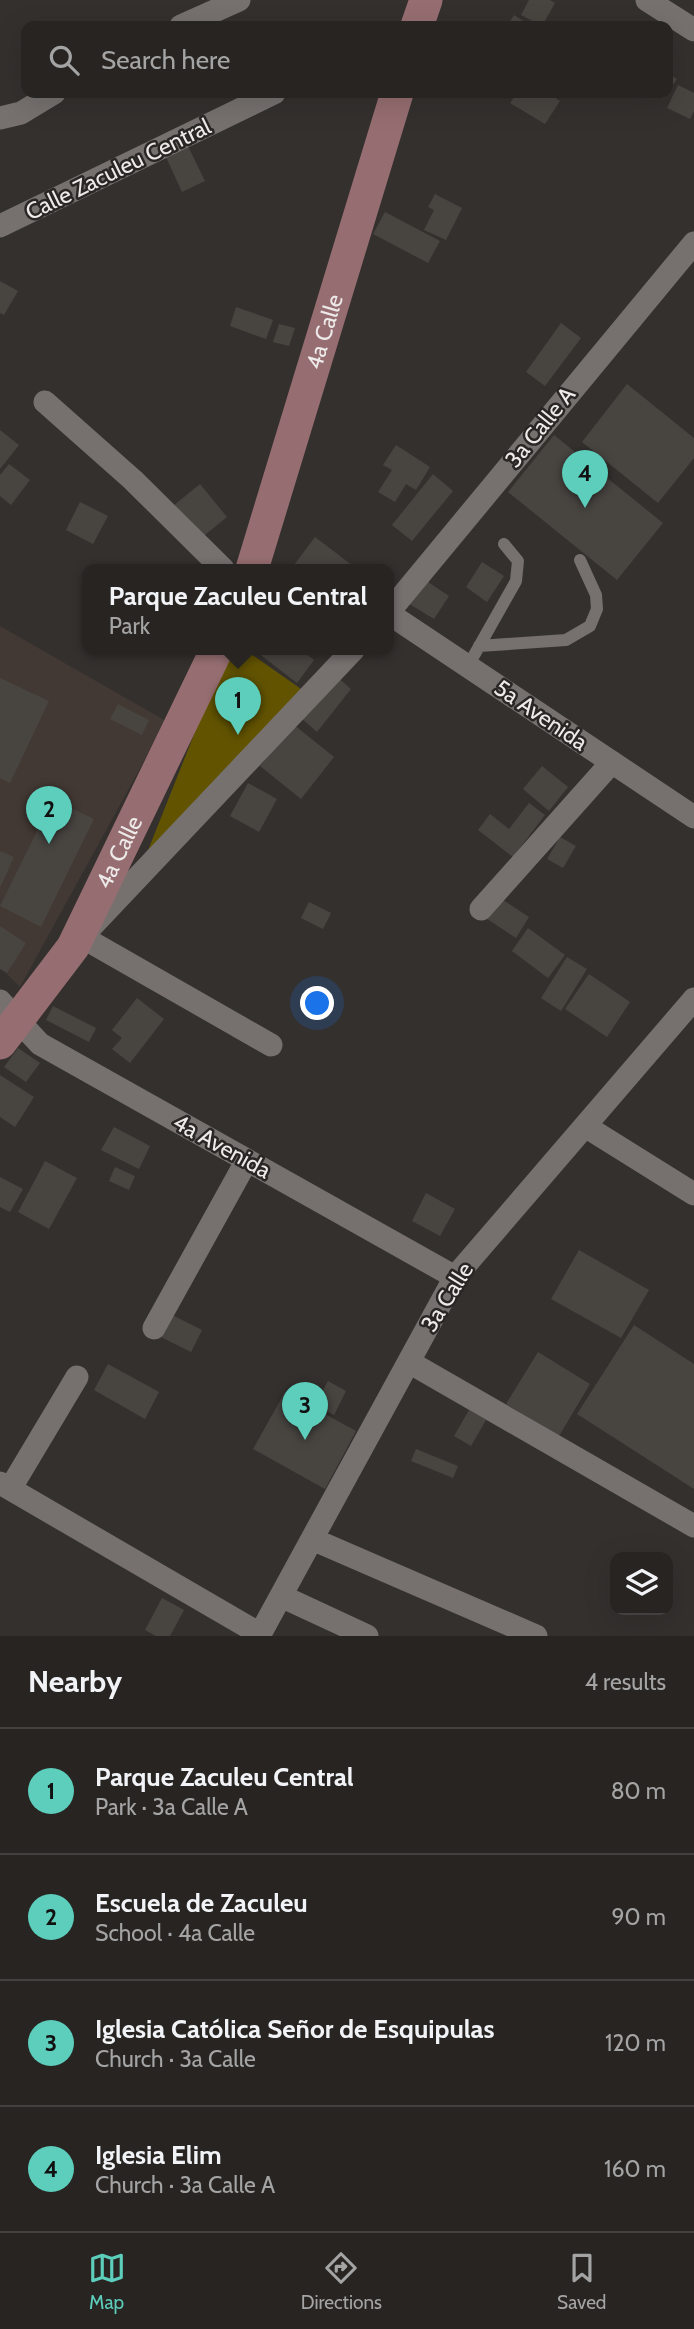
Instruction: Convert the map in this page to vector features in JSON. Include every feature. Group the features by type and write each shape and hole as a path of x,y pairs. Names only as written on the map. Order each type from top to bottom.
{"street":[{"path":"647,0 694,30"},
{"path":"191,21 226,3"},
{"path":"0,118 21,113 46,98"},
{"name":"Calle Zaculeu Central","path":"0,226 264,98"},
{"name":"4a Calle","path":"254,564 395,98"},
{"name":"3a Calle A","path":"394,606 694,243"},
{"path":"45,402 133,480 218,564"},
{"name":"5a Avenida","path":"394,617 694,817"},
{"name":"4a Calle","path":"6,1022 77,942 214,655"},
{"path":"271,1045 77,942 348,655"},
{"path":"481,909 612,762"},
{"name":"3a Calle","path":"260,1635 455,1276 694,999"},
{"name":"4a Avenida","path":"6,1022 40,1044 455,1276"},
{"path":"585,1126 694,1195"},
{"path":"153,1328 247,1160"},
{"path":"409,1362 694,1526"},
{"path":"78,1377 5,1486 260,1635"},
{"path":"312,1539 536,1636"},
{"path":"281,1596 367,1636"}],"lane":[{"path":"467,666 516,581 518,561 504,544"},
{"path":"479,646 566,640 590,626 597,609 596,595 580,559"}],"shaded area":[{"path":"0,626 166,721 20,987 0,967"},
{"path":"226,655 253,655 314,698 139,873"}],"building":[{"path":"529,0 550,0 555,3 545,21 532,21 521,15"},
{"path":"514,15 523,21 510,21"},
{"path":"678,85 694,93 694,111 690,119 667,108"},
{"path":"514,98 556,98 560,101 545,124 510,103"},
{"path":"187,144 205,181 182,192 165,155"},
{"path":"435,194 462,208 446,240 424,230 434,210 428,207"},
{"path":"385,212 440,241 428,263 373,234"},
{"path":"0,281 18,291 4,315 0,313"},
{"path":"236,307 273,320 266,339 230,326"},
{"path":"561,323 581,338 545,386 526,372"},
{"path":"279,324 295,328 289,346 273,342"},
{"path":"627,384 694,438 694,458 658,503 582,442"},
{"path":"0,430 19,445 0,469"},
{"path":"554,435 663,523 617,580 508,492"},
{"path":"396,445 430,467 416,490 406,484 395,502 378,492 392,470 383,465"},
{"path":"9,464 30,480 11,505 0,496 0,475"},
{"path":"433,474 453,491 412,541 392,525"},
{"path":"200,484 227,517 200,539 173,506"},
{"path":"80,502 108,516 93,544 66,530"},
{"path":"315,537 350,564 295,564"},
{"path":"482,562 504,576 487,602 466,587"},
{"path":"422,578 449,596 434,619 406,602"},
{"path":"261,655 308,655 314,660 297,683"},
{"path":"335,675 351,689 317,732 301,718"},
{"path":"0,678 49,701 10,783 0,778"},
{"path":"118,704 149,720 142,735 110,719"},
{"path":"293,724 334,757 301,799 260,766"},
{"path":"542,766 568,787 549,811 523,789"},
{"path":"248,783 277,799 259,832 230,816"},
{"path":"53,799 94,819 41,927 0,906"},
{"path":"529,803 545,815 513,857 478,830 490,814 509,829"},
{"path":"560,837 576,846 563,868 547,859"},
{"path":"0,851 14,857 0,888"},
{"path":"497,896 529,917 516,938 484,917"},
{"path":"309,902 331,913 323,929 301,918"},
{"path":"0,926 26,943 7,973 0,969"},
{"path":"528,928 565,955 548,978 512,951"},
{"path":"567,957 587,969 561,1011 541,998"},
{"path":"589,974 630,1002 607,1037 565,1009"},
{"path":"137,998 164,1019 130,1063 112,1049 122,1038 112,1030"},
{"path":"53,1006 96,1028 89,1042 46,1020"},
{"path":"18,1048 40,1063 26,1082 4,1067"},
{"path":"0,1075 34,1097 15,1127 0,1117"},
{"path":"114,1127 150,1146 139,1169 101,1150"},
{"path":"45,1161 77,1178 49,1229 18,1212"},
{"path":"115,1167 135,1176 129,1190 109,1181"},
{"path":"0,1177 23,1189 10,1212 0,1207"},
{"path":"426,1193 455,1209 440,1236 412,1221"},
{"path":"579,1250 649,1290 621,1338 551,1299"},
{"path":"168,1313 202,1330 191,1352 157,1335"},
{"path":"634,1325 694,1364 694,1489 577,1414"},
{"path":"538,1352 590,1384 559,1436 506,1404"},
{"path":"108,1364 159,1392 145,1419 94,1390"},
{"path":"328,1381 346,1391 334,1415 315,1405"},
{"path":"285,1392 356,1431 325,1489 253,1449"},
{"path":"469,1410 486,1420 471,1446 454,1436"},
{"path":"416,1449 458,1466 453,1478 411,1461"},
{"path":"162,1598 184,1610 170,1636 156,1636 145,1630"}],"place":[{"name":"Iglesia Elim","path":"585,508"},
{"name":"Parque Zaculeu Central","path":"238,735"},
{"name":"Escuela de Zaculeu","path":"49,844"},
{"name":"Iglesia Católica Señor de Esquipulas","path":"305,1440"}]}
